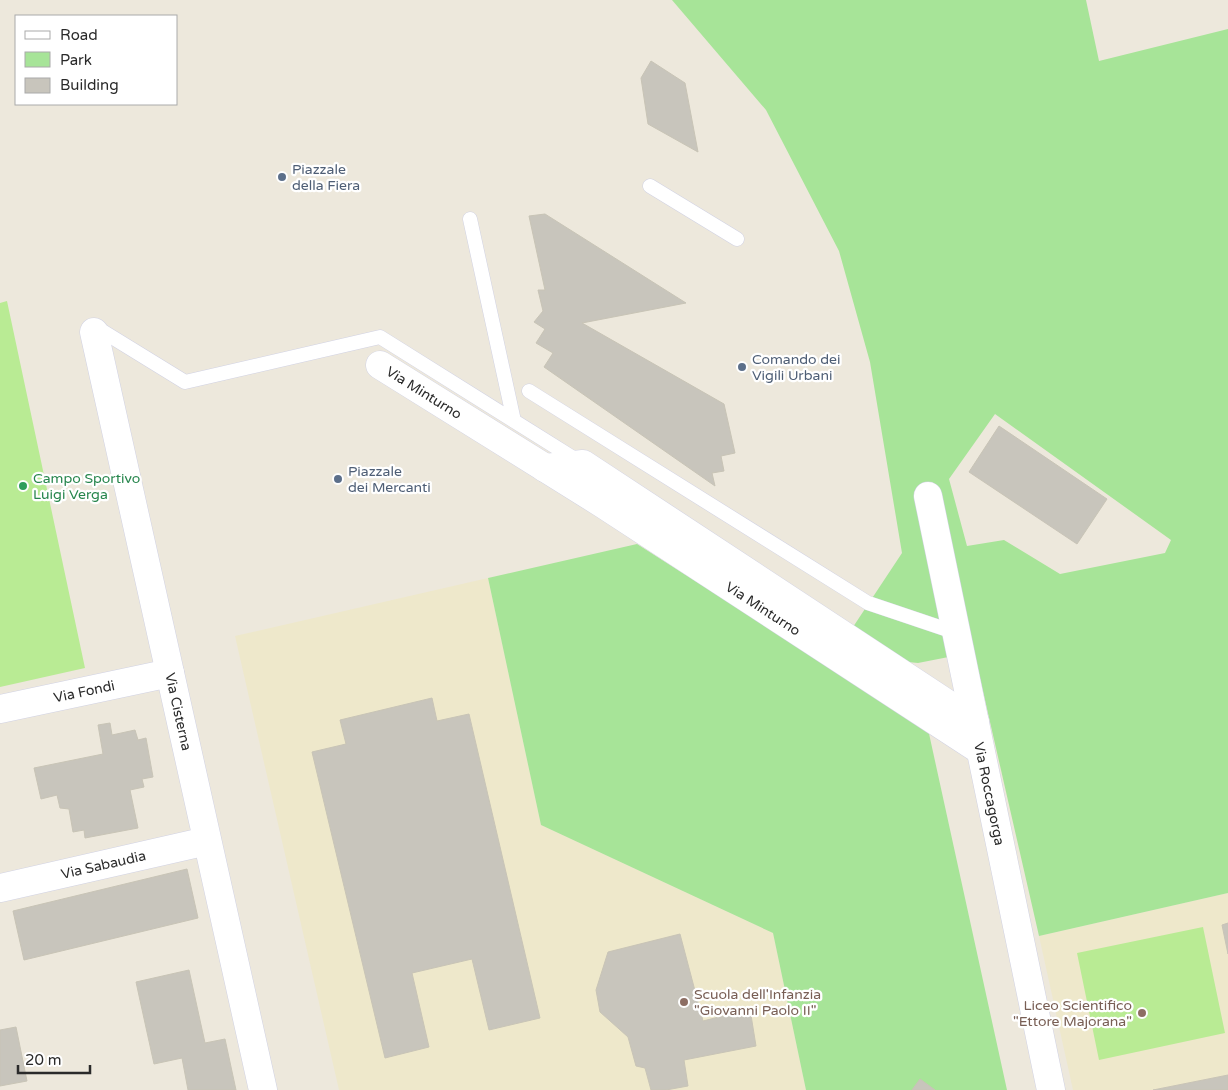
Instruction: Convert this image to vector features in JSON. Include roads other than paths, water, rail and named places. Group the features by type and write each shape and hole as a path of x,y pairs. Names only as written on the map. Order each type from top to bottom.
{"street":[{"name":"Via Cisterna","path":"93,329 263,1090"},
{"name":"Via Minturno","path":"380,365 545,468 980,750"},
{"name":"Via Minturno","path":"583,464 975,722"},
{"path":"545,468 583,464"},
{"name":"Via Roccagorga","path":"928,496 1051,1090"},
{"name":"Via Fondi","path":"0,709 170,673"},
{"name":"Via Sabaudia","path":"0,888 207,842"}],"lane":[{"path":"650,186 737,239"},
{"path":"470,219 514,421"},
{"path":"93,329 185,382 380,337 583,464"},
{"path":"529,391 868,603 957,633"}],"place":[{"name":"Piazzale della Fiera","path":"282,177"},
{"name":"Comando dei Vigili Urbani","path":"742,367"},
{"name":"Piazzale dei Mercanti","path":"338,479"},
{"name":"Campo Sportivo Luigi Verga","path":"23,486"},
{"name":"Scuola dell'Infanzia \"Giovanni Paolo II\"","path":"684,1002"},
{"name":"Liceo Scientifico \"Ettore Majorana\"","path":"1142,1013"}]}
